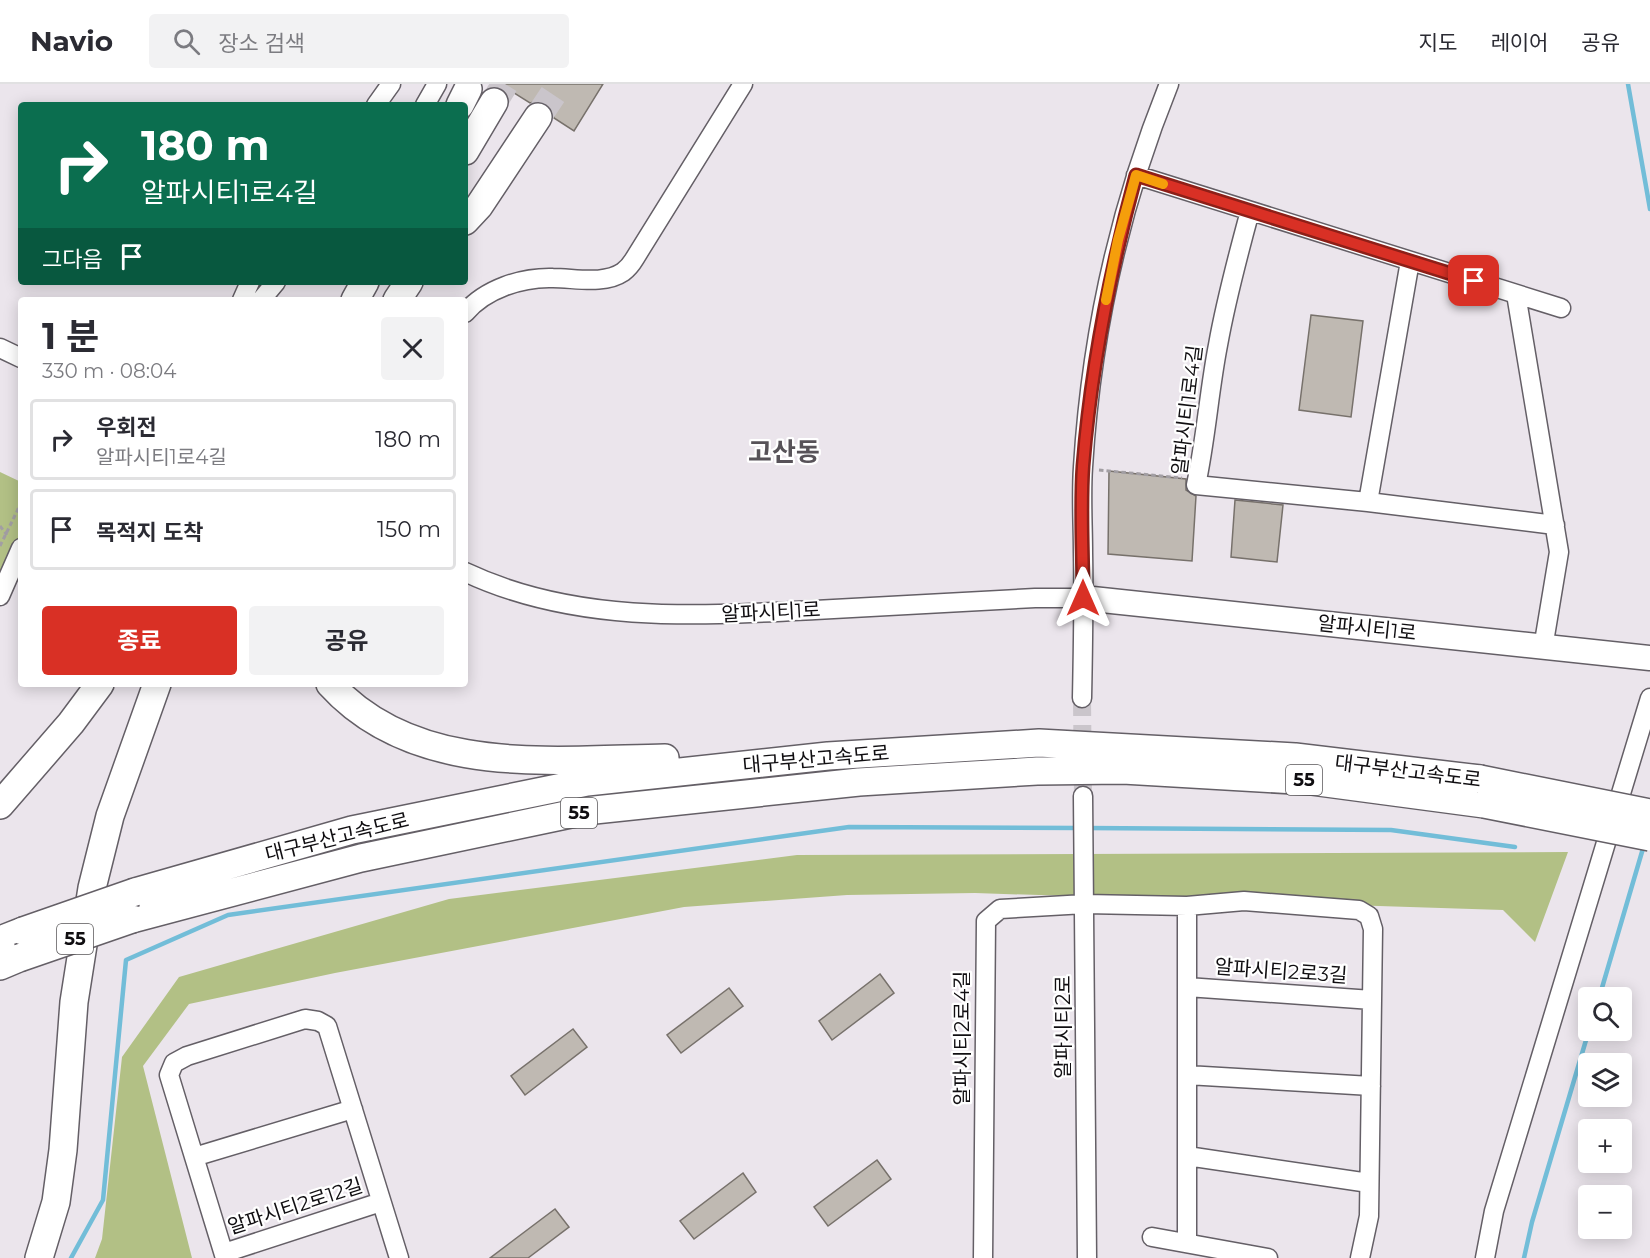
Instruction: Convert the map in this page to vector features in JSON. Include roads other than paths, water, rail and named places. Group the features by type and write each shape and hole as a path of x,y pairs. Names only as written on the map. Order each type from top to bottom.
{"highway":[{"path":"468,146 494,102"},
{"path":"468,218 479,206 538,117"},
{"path":"0,805 71,723 98,687"},
{"path":"27,1258 42,1209 50,1151 57,1029 66,942 80,864 126,713 137,687"},
{"path":"39,1258 56,1202 63,1150 74,1002 92,888 110,816 156,687"},
{"path":"333,687 362,714 389,728 424,743 476,757 539,760 828,756"},
{"name":"대구부산고속도로","path":"10,949 135,892 351,830 587,782 828,756 1039,743 1295,757 1482,792 1650,837"},
{"name":"대구부산고속도로","path":"10,949 361,858 585,812 859,782 1037,771 1123,770 1482,792 1650,813"}],"main road":[{"name":"알파시티1로","path":"1083,598 1650,658"}],"street":[{"path":"378,102 391,84"},
{"path":"427,102 437,84"},
{"path":"468,310 493,291 523,280 551,277 608,278 622,272 635,258 743,84"},
{"path":"1082,698 1083,468 1098,337 1118,240 1136,175 1146,142 1169,84"},
{"path":"1136,175 1561,308"},
{"name":"알파시티1로4길","path":"1250,211 1233,274 1218,347 1207,431 1196,485 1368,502 1555,525"},
{"path":"1368,502 1410,261"},
{"path":"264,297 274,285"},
{"path":"1516,294 1559,552 1543,648"},
{"path":"0,348 18,357"},
{"path":"0,596 18,555"},
{"name":"알파시티1로","path":"468,573 511,590 569,605 622,613 707,615 1035,598 1083,598"},
{"path":"1485,1258 1494,1211 1650,698"},
{"name":"알파시티2로","path":"1083,796 1087,1258"},
{"name":"알파시티2로3길","path":"1085,904 1186,906 1244,901 1359,910 1369,916 1373,929 1369,1183 1368,1216 1360,1258"},
{"name":"알파시티2로4길","path":"983,1258 986,921 1000,909 1085,904"},
{"name":"알파시티2로3길","path":"1186,906 1187,1243"},
{"name":"알파시티2로3길","path":"1187,987 1372,1000"},
{"name":"알파시티2로12길","path":"381,1202 224,1256 170,1075 174,1063 188,1056 305,1019 318,1021 327,1026 399,1258"},
{"path":"1187,1075 1371,1086"},
{"path":"194,1157 353,1108"},
{"path":"1187,1156 1369,1183"},
{"path":"1152,1237 1268,1258"}],"waterway":[{"path":"1628,84 1650,209"},
{"path":"71,1258 103,1200 126,960 228,915 849,827 1078,828"},
{"path":"1086,828 1391,830 1515,847"},
{"path":"1602,987 1644,845"},
{"path":"1524,1258 1532,1222 1586,1041"}],"tunnel":[{"path":"494,102 505,84"},
{"path":"538,117 560,84"},
{"path":"1082,698 1083,796"}],"district":[{"name":"고산동","path":"784,452"}]}
